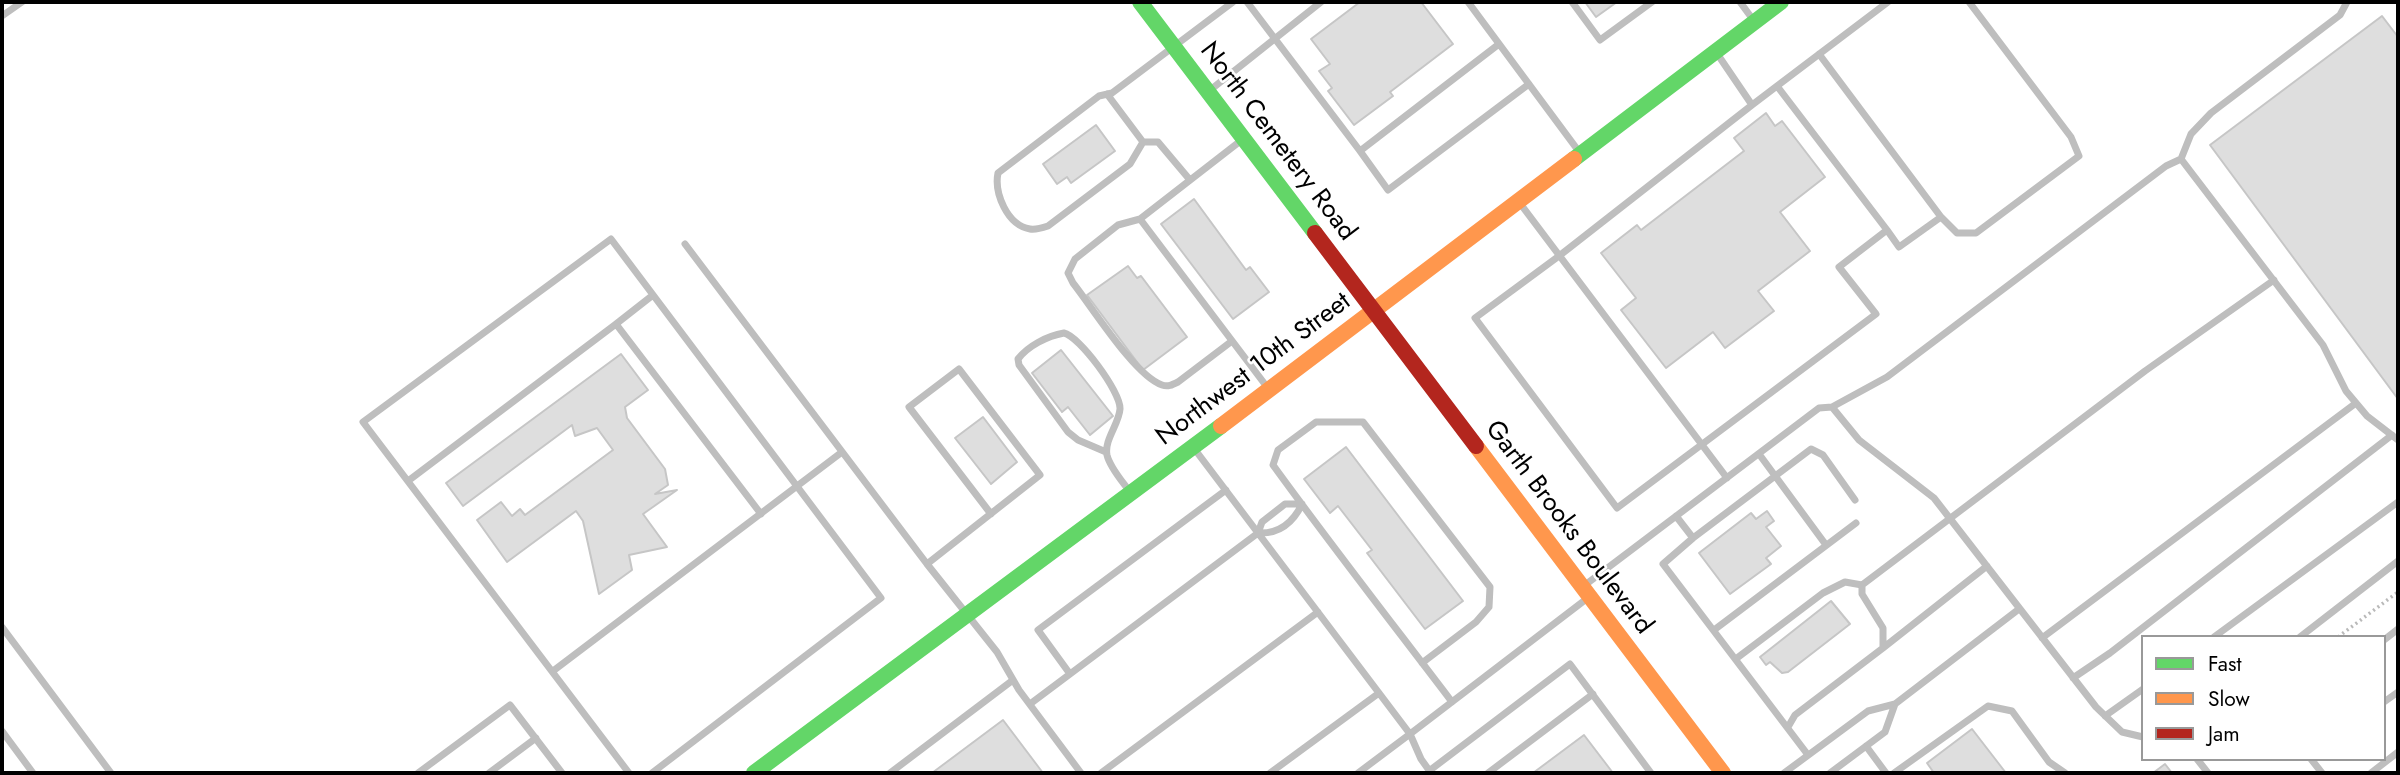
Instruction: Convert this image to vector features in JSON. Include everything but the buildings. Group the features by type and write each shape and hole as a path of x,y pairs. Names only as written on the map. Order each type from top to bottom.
{"street":[{"name":"North Cemetery Road","path":"1140,2 1374,312"},
{"name":"Northwest 10th Street","path":"754,773 1374,312 1781,2"},
{"name":"Garth Brooks Boulevard","path":"1374,312 1723,773"}],"lane":[{"path":"2,16 22,2"},
{"path":"1143,142 1130,164 1048,226 1033,230 1020,226 998,195 998,173 1099,96 1107,94 1233,2"},
{"path":"1247,2 1388,190 1529,84"},
{"path":"1208,92 1321,2"},
{"path":"1468,2 1581,154"},
{"path":"1572,2 1600,40 1652,2"},
{"path":"1740,2 1755,22"},
{"path":"1887,230 1839,267 1876,314 1617,508 1475,318 1888,2"},
{"path":"1819,54 1941,217 1958,233 1976,233 2079,156 2071,137 1969,2"},
{"path":"1358,773 1452,702 1676,516 1819,408 1832,407 1887,377 2166,166 2181,159 2191,134 2211,113 2340,15 2347,2"},
{"path":"1360,151 1499,44"},
{"path":"1716,52 1752,105"},
{"path":"1777,86 1899,247 1941,217"},
{"path":"1107,94 1143,142"},
{"path":"1232,341 1178,382 1162,385 1140,370 1068,273 1076,259 1118,225 1140,219 1244,139"},
{"path":"1143,142 1158,142 1190,180"},
{"path":"2073,678 2395,438 2367,416 2346,391 2323,345 2181,159"},
{"path":"1518,202 1727,478"},
{"path":"1140,219 1269,390"},
{"path":"629,773 363,422 611,239 881,598 652,773"},
{"path":"685,244 927,564 997,652 1013,680 1082,773"},
{"path":"1737,658 1823,593 1845,582 1862,585 2134,379 2274,280"},
{"path":"408,481 653,295"},
{"path":"616,324 761,514"},
{"path":"1106,452 1078,440 1068,432 1019,365 1018,359 1026,350 1063,333 1070,334 1081,344 1118,396 1121,406 1106,452 1108,460 1130,493"},
{"path":"927,564 991,514 1040,475 959,369 909,407 991,514"},
{"path":"2042,638 2356,403"},
{"path":"1832,407 1860,440 1934,498 2105,716 2122,732 2141,737"},
{"path":"1422,663 1476,622 1489,607 1490,587 1363,422 1316,422 1278,450 1273,465 1422,663 1452,702"},
{"path":"1192,447 1410,734 1430,772 1570,664 1651,773"},
{"path":"1808,755 1664,564 1693,538 1811,449 1823,455 1856,500"},
{"path":"553,671 842,452"},
{"path":"1759,454 1826,545"},
{"path":"1070,674 1038,630 1226,491"},
{"path":"2217,635 2398,502"},
{"path":"1030,704 1258,533 1262,522 1285,504 1302,504"},
{"path":"1258,533 1274,534 1295,518 1302,504"},
{"path":"1676,516 1693,538"},
{"path":"1714,630 1856,523"},
{"path":"2304,635 2398,561"},
{"path":"1788,727 1795,715 1986,566"},
{"path":"1862,585 1862,594 1884,628 1883,648"},
{"path":"1784,773 1868,711 1895,704 2019,609"},
{"path":"1101,773 1318,612"},
{"path":"2,627 111,773"},
{"path":"890,773 1013,680"},
{"path":"2105,716 2141,690"},
{"path":"1270,773 1379,693"},
{"path":"1488,773 1593,694"},
{"path":"1830,773 1885,732 1895,704"},
{"path":"418,773 510,705 562,773"},
{"path":"1894,773 1988,706 2012,711 2049,762 2065,773"},
{"path":"2,731 33,773"},
{"path":"489,773 536,738"},
{"path":"1866,746 1886,773"},
{"path":"2371,773 2398,752"}],"path":[{"path":"2342,635 2398,592"}],"traffic: fast":[{"path":"1140,2 1315,233"},
{"path":"1574,159 1781,2"},
{"path":"754,773 1221,426"}],"traffic: slow":[{"path":"1221,426 1574,159"},
{"path":"1476,446 1723,773"}],"traffic: jam":[{"path":"1315,233 1476,446"}]}
